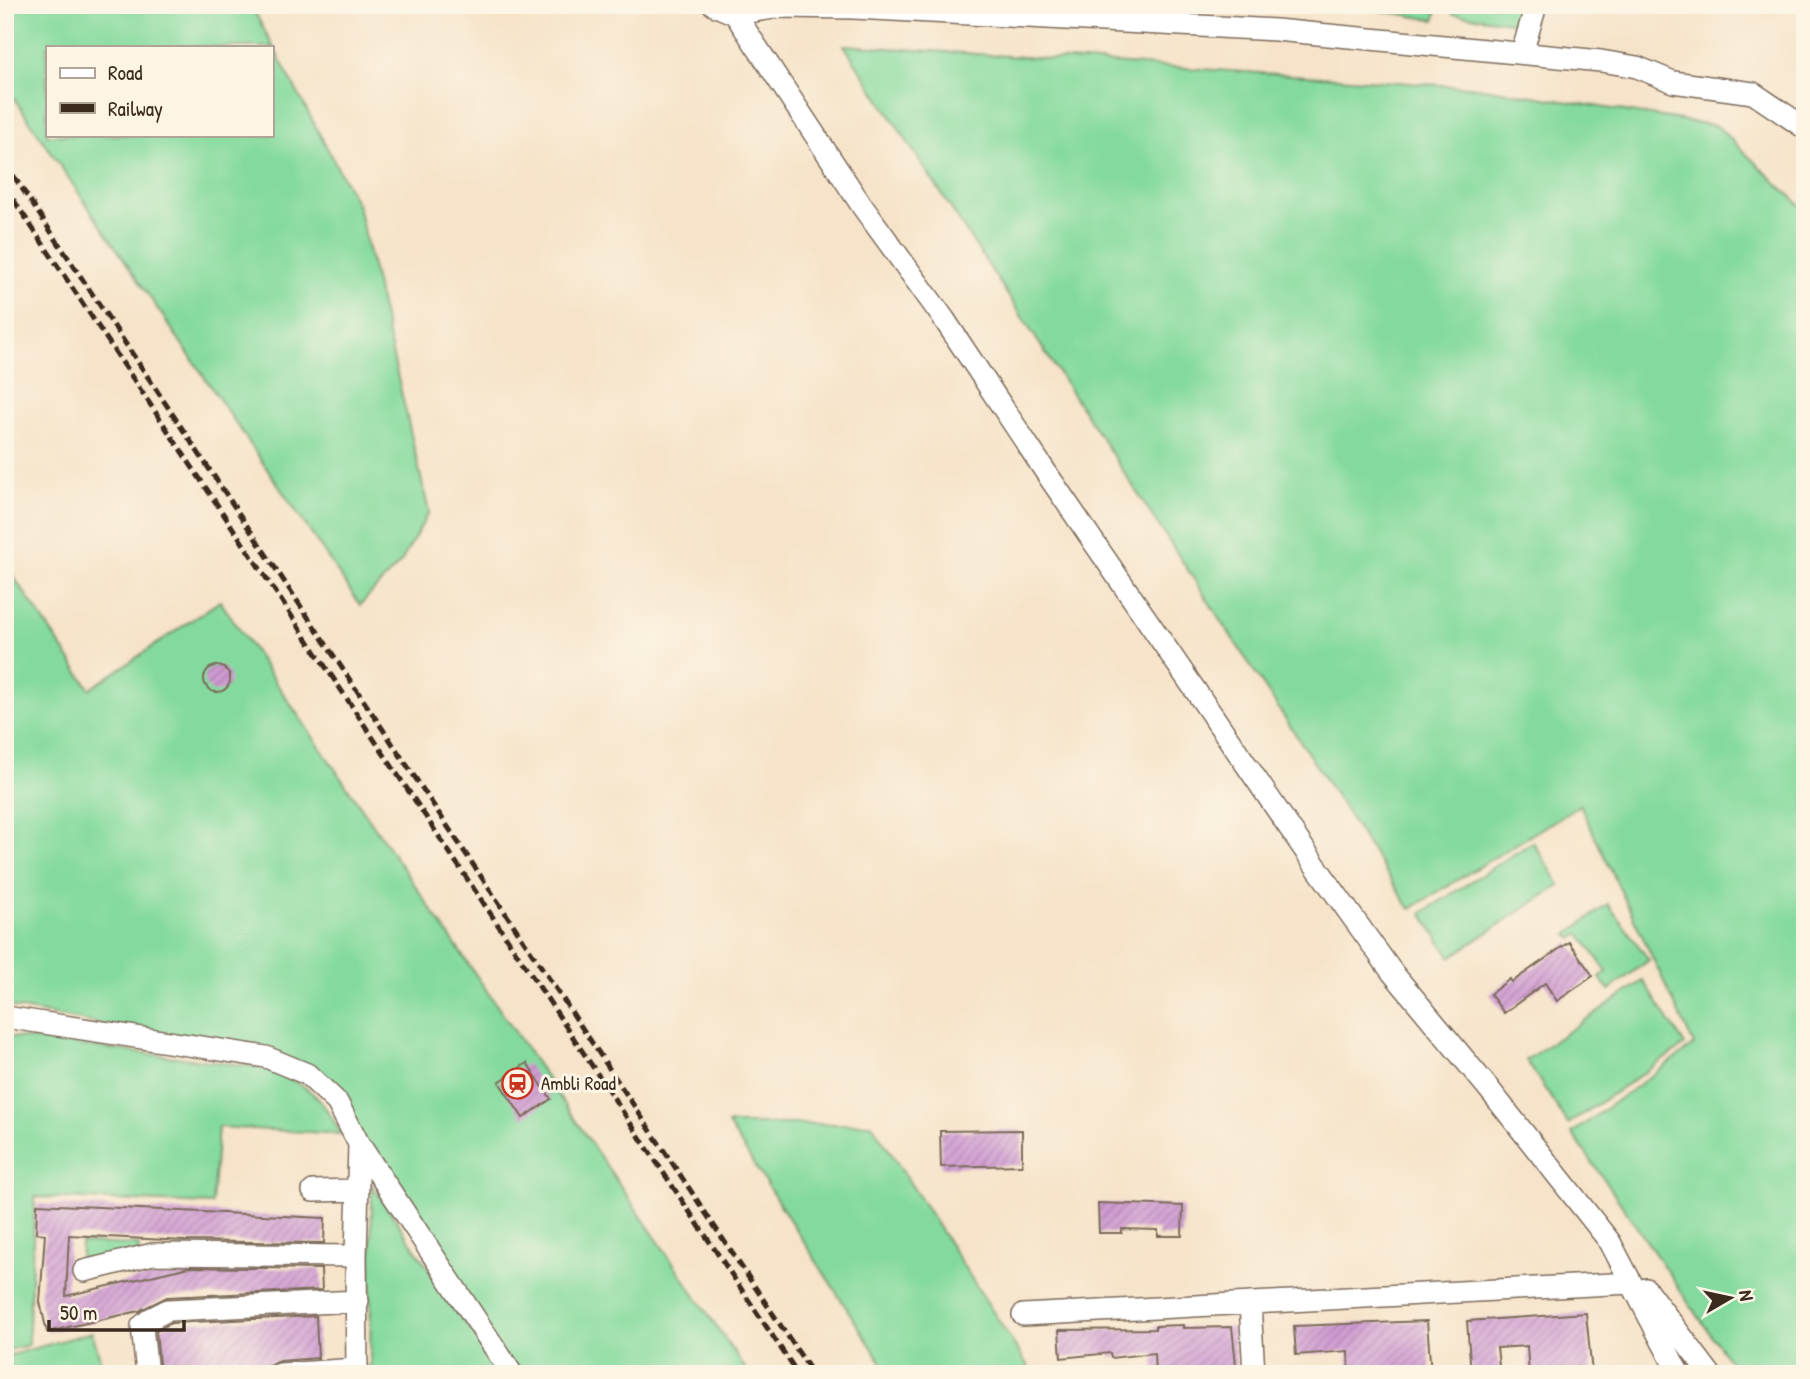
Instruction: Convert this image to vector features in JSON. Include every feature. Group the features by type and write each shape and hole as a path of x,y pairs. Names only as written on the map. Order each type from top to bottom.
{"street":[{"path":"714,5 735,10 780,7 854,8 1276,30 1613,63 1637,67 1672,82 1753,93 1805,128"},
{"path":"1522,54 1536,5"},
{"path":"735,10 862,206 944,319 1315,865 1392,972 1489,1089 1710,1374"},
{"path":"5,1017 267,1057 307,1074 337,1102 359,1144 512,1374"},
{"path":"280,1374 358,1371 356,1256 359,1144"},
{"path":"313,1191 358,1190"},
{"path":"1610,1242 1679,1374"},
{"path":"1610,1242 1679,1374"},
{"path":"84,1271 153,1254 356,1256"},
{"path":"1023,1315 1631,1283"},
{"path":"147,1374 142,1326 168,1310 358,1301"},
{"path":"1250,1303 1254,1374"}],"green space":[{"path":"5,5 251,5 273,46 46,46 46,136 273,136 273,46 358,206 429,512 401,562 360,605 5,85"},
{"path":"1382,5 1437,5 1435,20 1381,11"},
{"path":"1455,5 1520,5 1517,23 1453,14"},
{"path":"844,45 1484,88 1717,126 1805,210 1805,1374 1738,1374 1572,1133 1694,1045 1580,805 1410,909"},
{"path":"5,564 90,689 220,601 749,1374 516,1374 339,1102 266,1055 5,1006"},
{"path":"1533,842 1560,885 1450,957 1422,913"},
{"path":"1608,904 1649,960 1609,990 1600,978 1607,972 1580,934 1573,939 1568,934"},
{"path":"1643,981 1685,1045 1568,1124 1526,1060"},
{"path":"5,1036 265,1068 311,1092 326,1109 341,1134 218,1127 212,1204 35,1197 28,1345 5,1351"},
{"path":"728,1124 872,1124 1033,1374 889,1374"},
{"path":"372,1185 500,1374 370,1374"},
{"path":"81,1243 139,1245 138,1255 80,1269"},
{"path":"92,1332 102,1365 61,1374 12,1374 8,1356"}],"building":[{"path":"217,666 227,669 230,679 227,689 217,692 207,689 204,679 207,669"},
{"path":"1569,942 1593,976 1557,1001 1545,983 1504,1013 1490,994"},
{"path":"527,1063 551,1099 523,1118 499,1082"},
{"path":"1022,1130 1022,1165 941,1167 940,1131"},
{"path":"1098,1203 1183,1206 1182,1236 1158,1236 1158,1230 1122,1229 1122,1233 1099,1233"},
{"path":"37,1204 325,1218 324,1243 185,1241 69,1235 66,1296 189,1267 321,1269 322,1290 167,1297 139,1311 47,1332 40,1302 45,1234 36,1233"},
{"path":"1586,1313 1592,1374 1529,1374 1527,1346 1497,1348 1500,1374 1471,1374 1467,1321"},
{"path":"316,1316 318,1358 279,1361 270,1366 160,1374 156,1331 171,1323"},
{"path":"1427,1321 1431,1374 1349,1374 1348,1351 1296,1355 1294,1326"},
{"path":"1183,1325 1183,1328 1232,1327 1237,1374 1155,1374 1154,1353 1111,1358 1110,1353 1061,1358 1059,1330 1155,1329 1155,1326"}],"railway":[{"path":"5,163 813,1374"},
{"path":"5,187 798,1374"}],"place":[{"name":"Ambli Road","path":"518,1083"}]}
